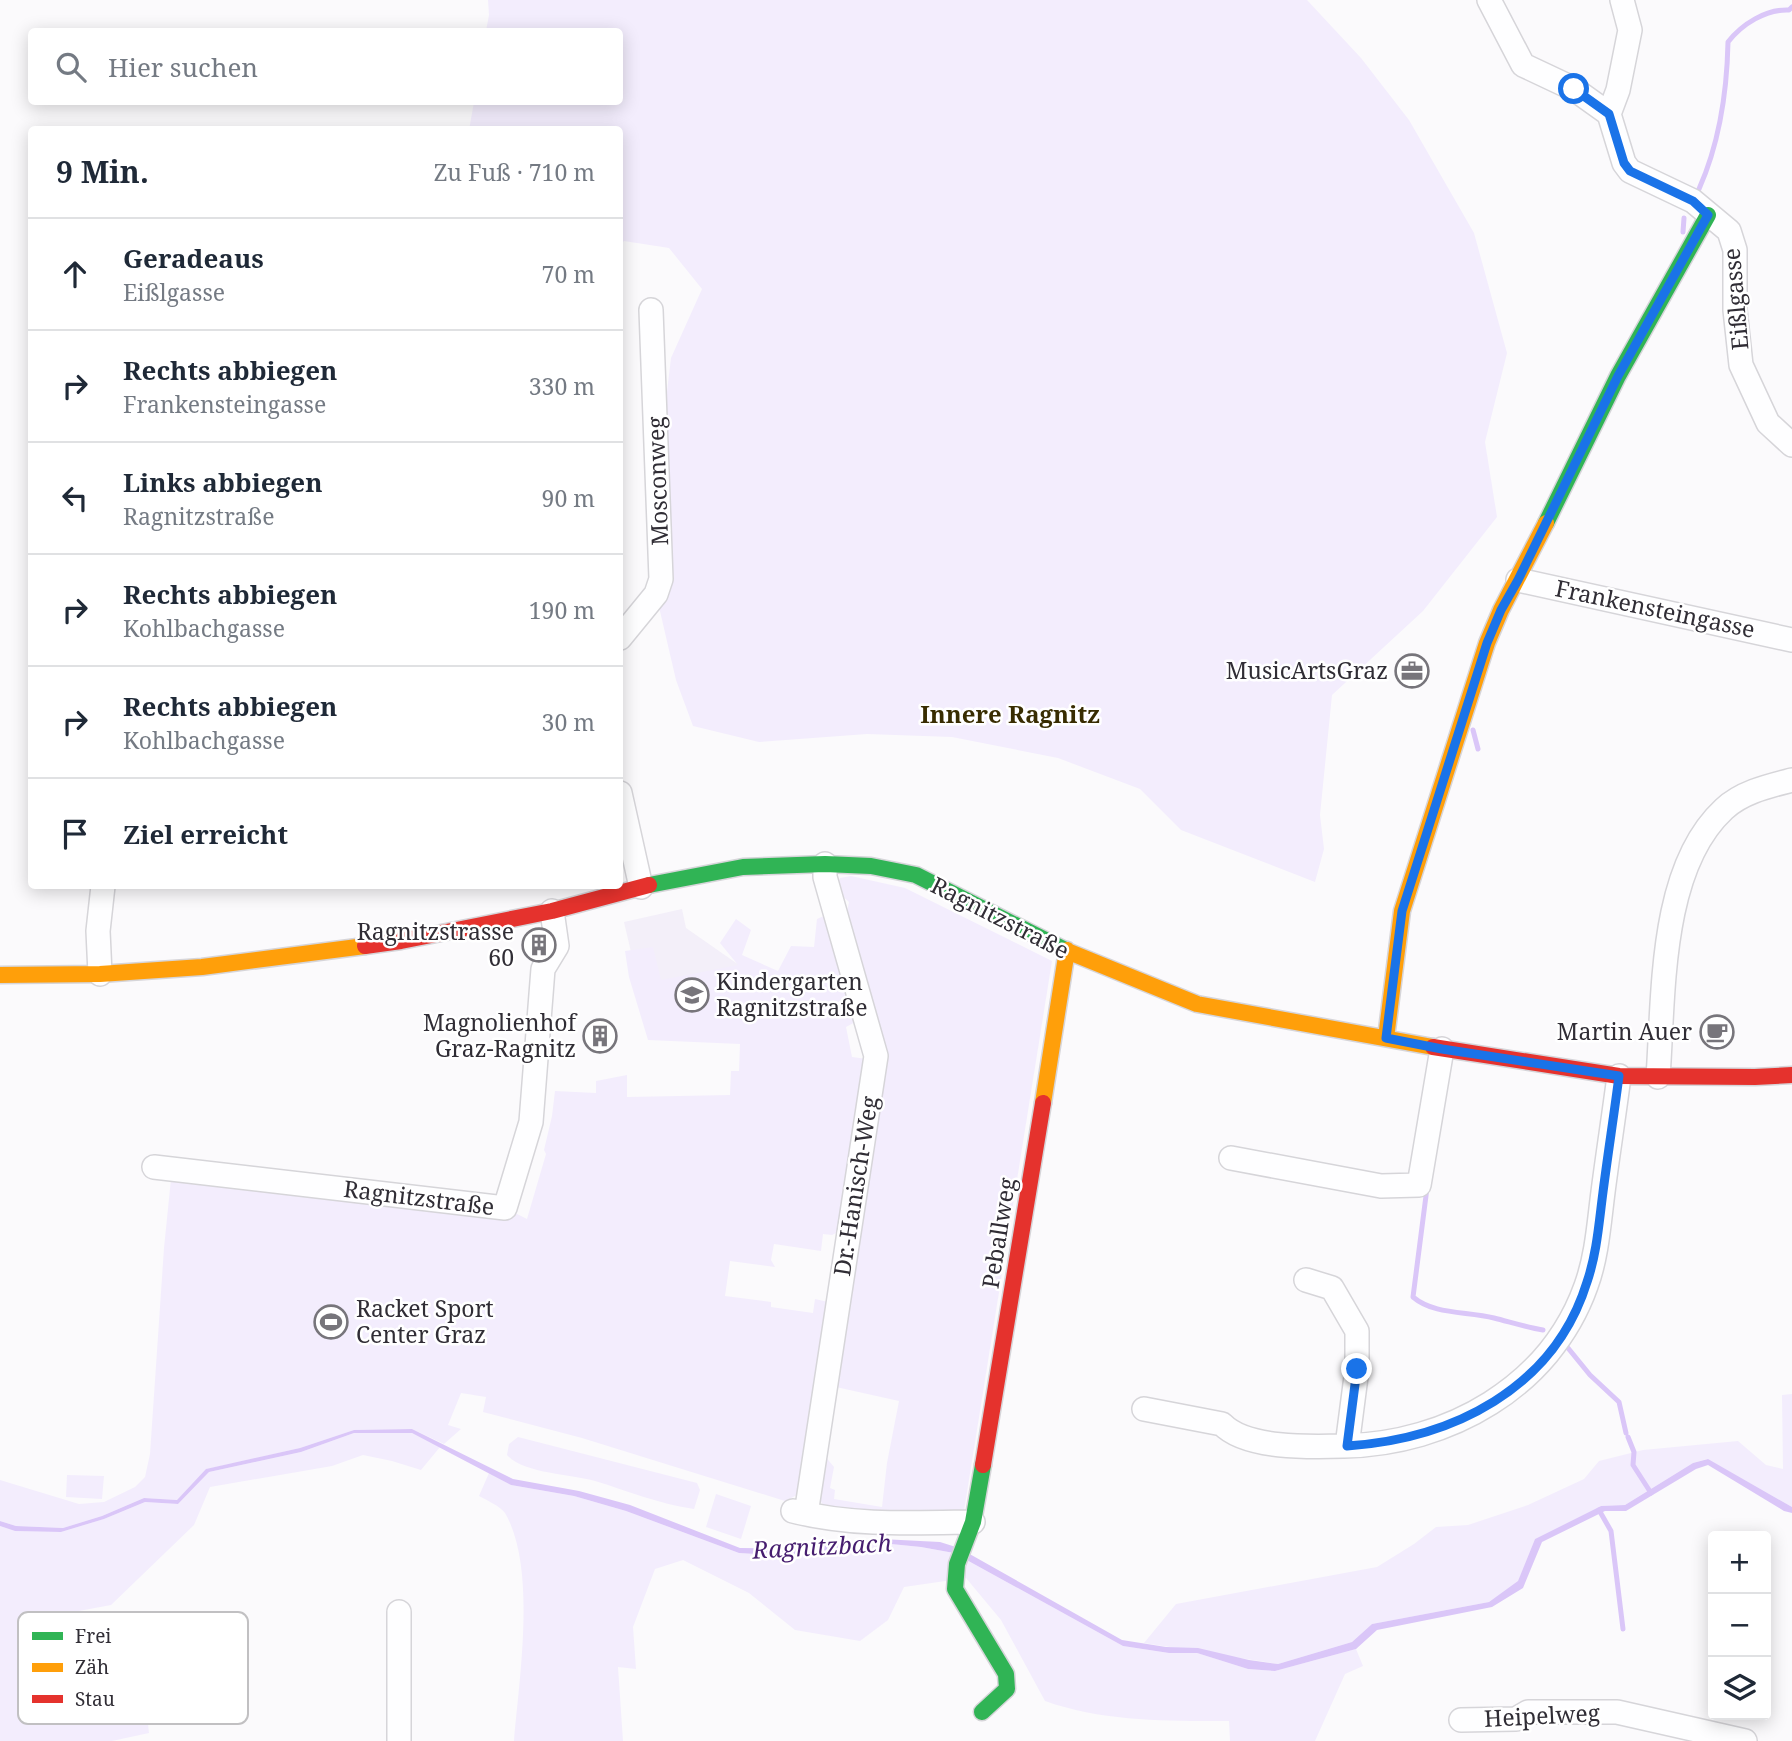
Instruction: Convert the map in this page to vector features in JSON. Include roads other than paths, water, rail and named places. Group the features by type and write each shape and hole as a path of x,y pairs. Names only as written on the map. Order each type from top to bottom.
{"main road":[{"name":"Frankensteingasse","path":"1386,1038 1402,911 1487,643 1618,376 1708,215"},
{"name":"Ragnitzstraße","path":"0,975 100,974 202,967 390,942 552,911 642,887 743,867 825,864 871,866 916,875 1116,973 1197,1004 1442,1049 1619,1076 1792,1075"},
{"name":"Peballweg","path":"982,1712 1007,1689 1006,1674 955,1589 957,1564 973,1522 999,1379 1067,950"}],"street":[{"path":"1489,0 1523,65 1574,89 1609,114 1618,90 1630,30 1622,0"},
{"name":"Eißlgasse","path":"1609,114 1624,163 1630,171 1693,201 1729,231 1735,250 1735,310 1741,365 1768,423 1792,445"},
{"name":"Mosconweg","path":"623,634 656,594 661,579 651,310"},
{"name":"Frankensteingasse","path":"1518,580 1792,640"},
{"path":"1658,1077 1669,920 1685,869 1704,831 1725,807 1755,790 1792,780"},
{"path":"623,806 642,887"},
{"name":"Dr.-Hanisch-Weg","path":"825,864 825,877 876,1056 799,1512 828,1519 884,1524 973,1522"},
{"path":"100,974 99,931 103,889"},
{"name":"Ragnitzstraße","path":"154,1167 505,1208 531,1122 543,969 557,946 552,911"},
{"path":"1230,1158 1381,1186 1419,1185 1442,1049"},
{"path":"1144,1409 1222,1424 1231,1433 1250,1440 1347,1446 1406,1438 1467,1418 1510,1391 1554,1347 1579,1305 1593,1264 1619,1076"},
{"path":"1306,1280 1332,1288 1357,1331 1357,1369 1347,1446"},
{"path":"399,1612 399,1741"},
{"name":"Heipelweg","path":"1461,1720 1517,1730 1528,1712 1618,1712 1745,1741"}],"water":[{"name":"Ragnitzbach","path":"412,1429 513,1479 579,1491 630,1505 740,1548 807,1549 820,1545 881,1539 940,1542 959,1548 1122,1640 1166,1647 1198,1648 1278,1664 1352,1642 1372,1624 1489,1602 1518,1581 1535,1539 1601,1506 1625,1505 1693,1463 1708,1459 1792,1507 1792,1513 1784,1511 1708,1465 1696,1469 1626,1511 1605,1511 1542,1542 1523,1588 1492,1607 1377,1630 1356,1649 1275,1671 1248,1669 1197,1653 1169,1653 1123,1646 954,1553 881,1543 786,1556 739,1553 626,1511 574,1496 511,1485 412,1433 354,1433 301,1452 209,1472 178,1504 145,1502 104,1519 61,1532 15,1531 0,1526 0,1521 16,1526 63,1528 102,1516 144,1498 177,1500 206,1469 300,1448 354,1430"}],"waterway":[{"path":"1699,189 1712,154 1721,117 1728,42 1740,29 1755,19 1792,7"},
{"path":"1683,232 1684,218"},
{"path":"1473,730 1478,749"},
{"path":"1427,1188 1413,1297 1441,1310 1484,1316 1543,1330"},
{"path":"1568,1348 1590,1375 1619,1402 1626,1433"},
{"path":"1628,1437 1634,1452 1633,1465 1651,1493"},
{"path":"1599,1510 1611,1531 1623,1629"}],"place":[{"name":"MusicArtsGraz","path":"1412,671"},
{"name":"Ragnitzstrasse 60","path":"539,945"},
{"name":"Kindergarten Ragnitzstraße","path":"692,995"},
{"name":"Martin Auer","path":"1717,1032"},
{"name":"Magnolienhof Graz-Ragnitz","path":"600,1036"},
{"name":"Racket Sport Center Graz","path":"331,1322"}],"district":[{"name":"Innere Ragnitz","path":"1010,715"}]}
